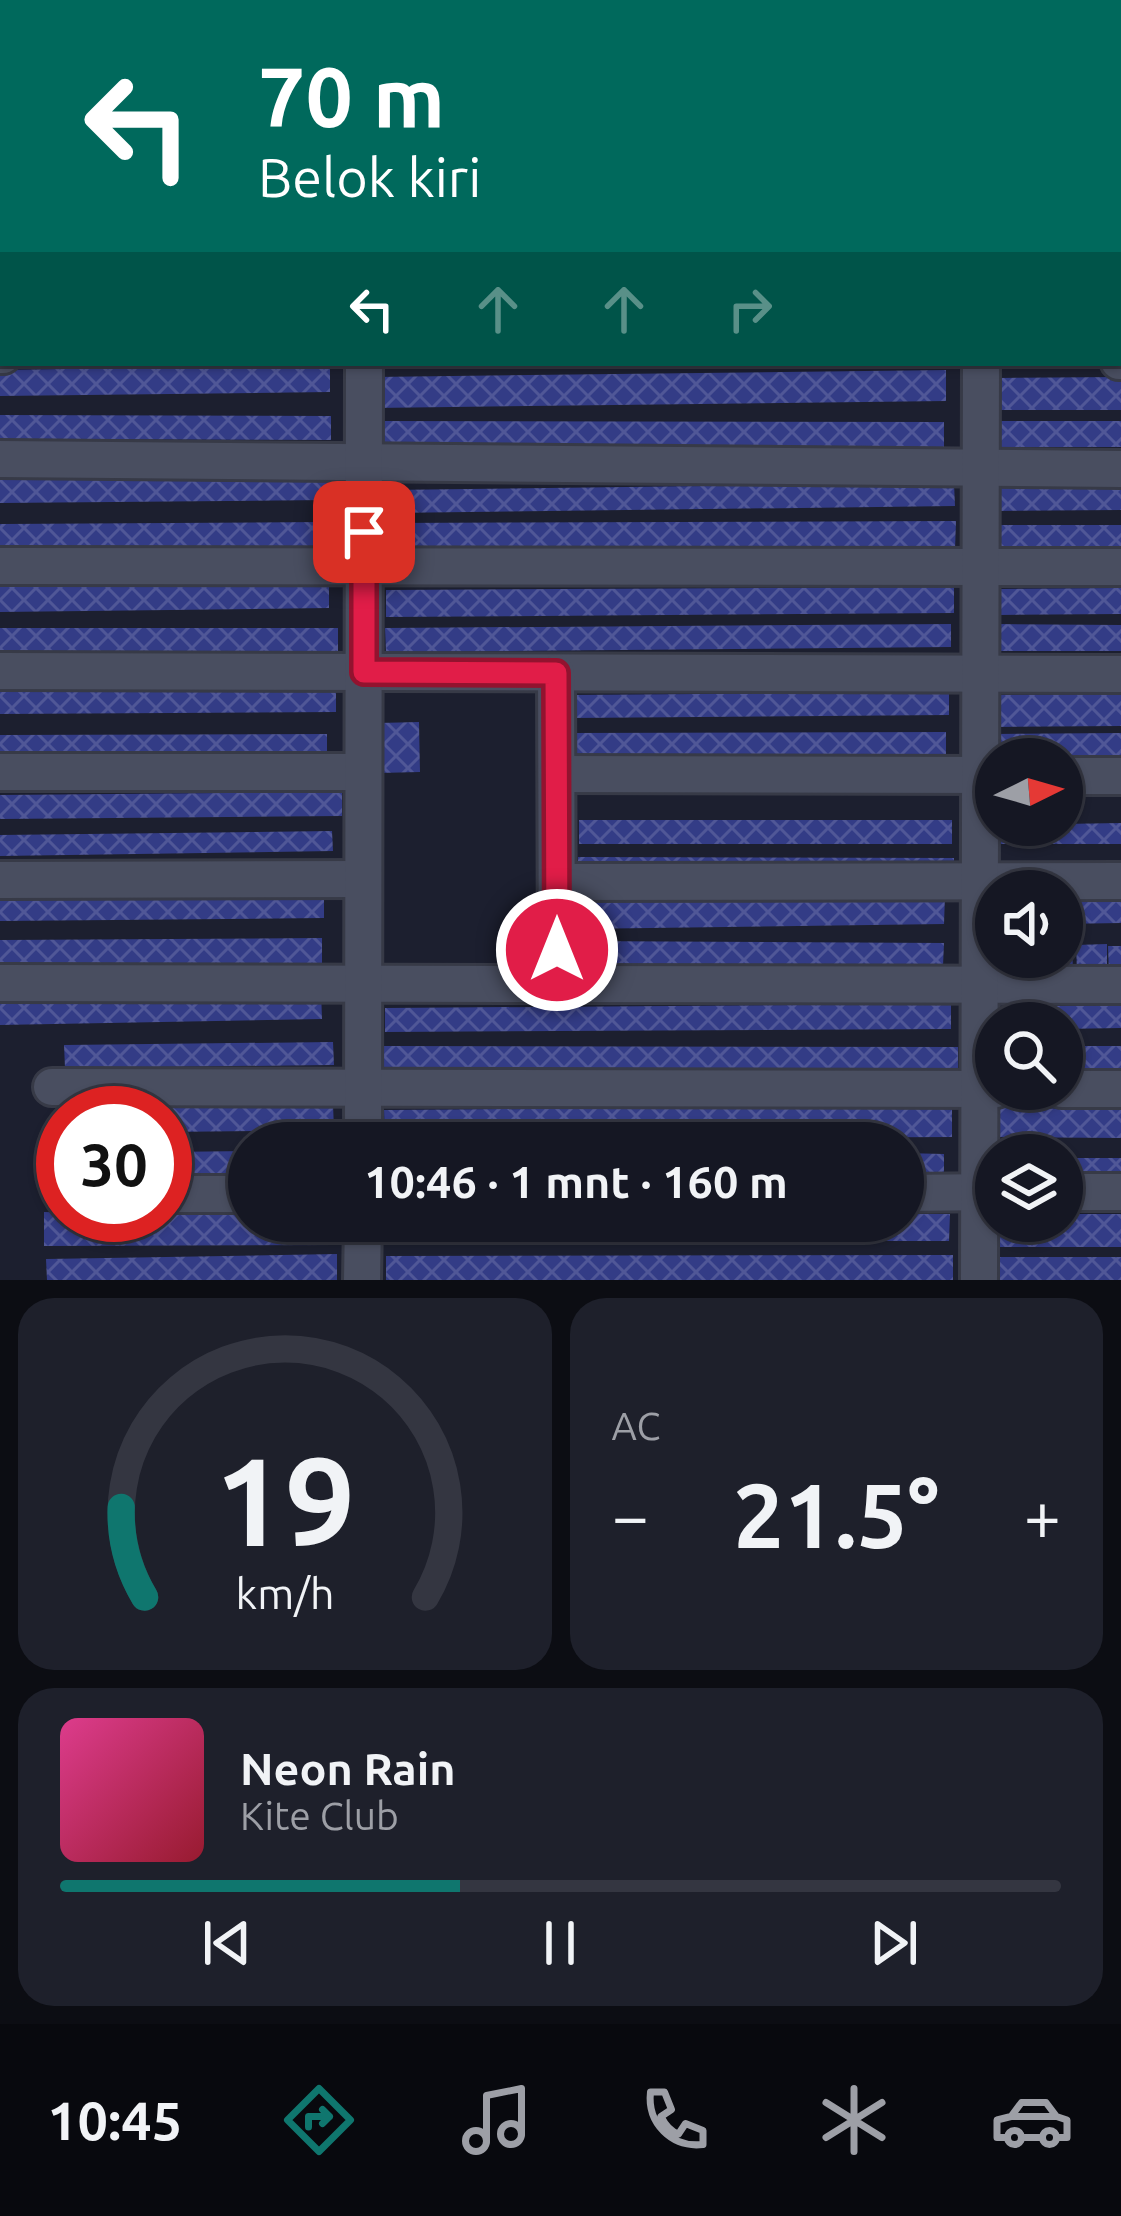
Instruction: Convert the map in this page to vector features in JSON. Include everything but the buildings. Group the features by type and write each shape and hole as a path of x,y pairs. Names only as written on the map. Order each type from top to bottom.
{"street":[{"path":"363,1122 364,366"},
{"path":"981,366 981,674 985,738"},
{"path":"0,459 1121,469"},
{"path":"0,566 1121,567"},
{"path":"0,671 1121,674"},
{"path":"556,673 557,984"},
{"path":"0,772 364,772"},
{"path":"556,774 975,776"},
{"path":"1083,776 1121,776"},
{"path":"0,880 363,879"},
{"path":"556,881 975,881"},
{"path":"1083,881 1121,881"},
{"path":"980,978 981,1002"},
{"path":"0,983 1121,985"},
{"path":"192,1087 975,1089"},
{"path":"1083,1089 1121,1089"},
{"path":"924,1192 975,1192"},
{"path":"1083,1192 1121,1192"},
{"path":"192,1194 228,1194"},
{"path":"362,1242 362,1280"},
{"path":"980,1280 983,1242"}],"route":[{"path":"364,532 364,672 556,673 557,950"}]}
